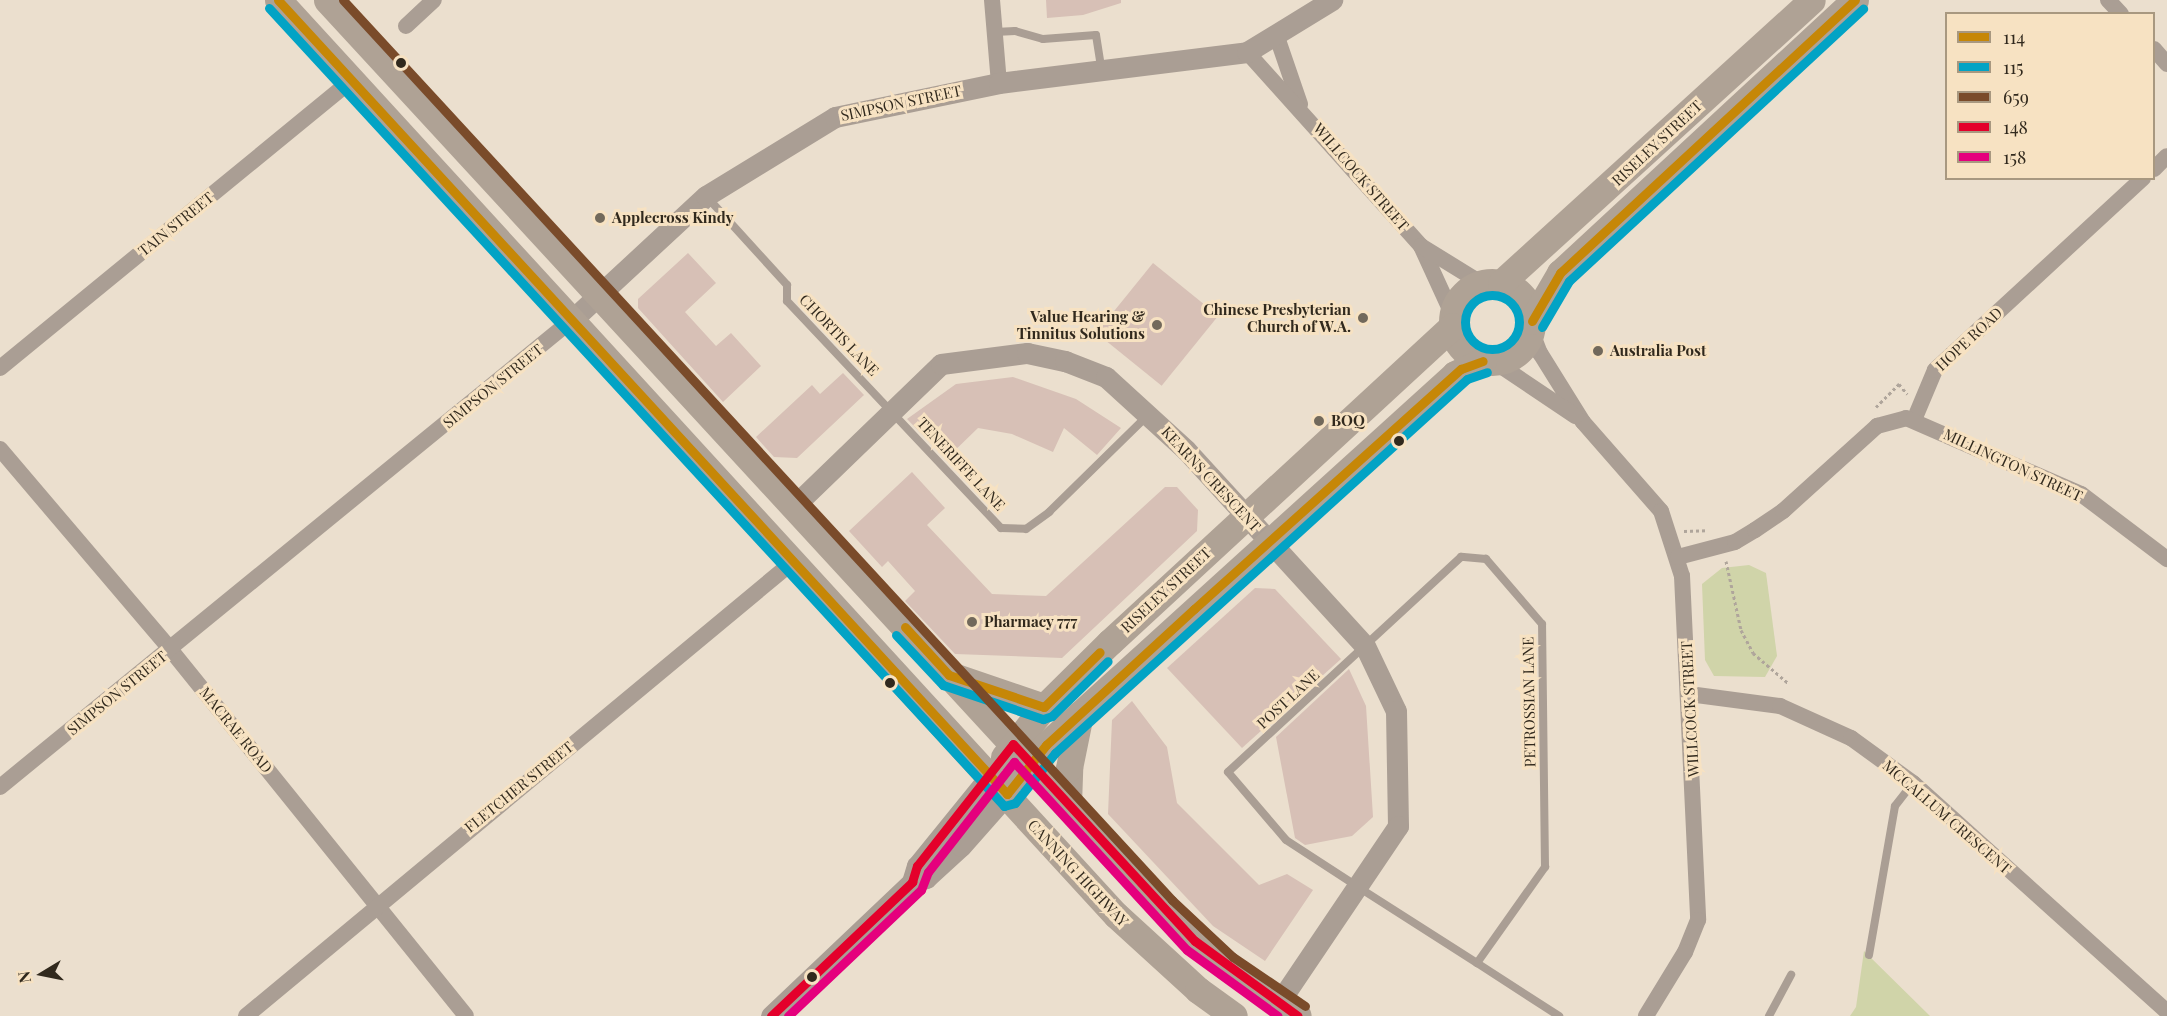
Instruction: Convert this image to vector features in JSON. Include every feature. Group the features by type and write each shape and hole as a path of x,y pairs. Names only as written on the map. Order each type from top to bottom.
{"highway":[{"name":"CANNING HIGHWAY","path":"278,0 1158,956 1234,1016"},
{"path":"327,0 1195,941 1288,1010"},
{"name":"RISELEY STREET","path":"999,784 1022,753 1044,707 1452,321 1458,299 1491,283 1812,0"},
{"name":"RISELEY STREET","path":"1022,753 1080,714 1461,369 1519,352 1560,273 1855,0"},
{"path":"1491,283 1516,290 1528,305 1532,326"},
{"path":"1452,321 1457,342 1489,362"},
{"path":"949,675 1044,707"},
{"path":"1068,804 1069,768 1080,714"}],"street":[{"path":"406,26 434,0"},
{"path":"992,0 999,83"},
{"name":"SIMPSON STREET","path":"0,787 573,320 706,196 835,117 999,83 1247,52 1277,37 1332,0"},
{"path":"2108,0 2119,12"},
{"name":"WILLCOCK STREET","path":"1277,37 1301,109"},
{"path":"2155,50 2167,64"},
{"name":"WILLCOCK STREET","path":"1247,52 1301,109 1421,246 1452,321"},
{"name":"TAIN STREET","path":"0,368 352,81"},
{"path":"2155,168 2167,156"},
{"name":"HOPE ROAD","path":"1914,420 1935,370 2141,180"},
{"name":"WILLCOCK STREET","path":"1421,246 1491,283"},
{"name":"WILLCOCK STREET","path":"1532,326 1543,359 1583,422 1650,496 1678,557 1689,694 1698,920 1685,952 1646,1016"},
{"name":"KEARNS CRESCENT","path":"794,506 891,408 941,364 1027,353 1106,376 1149,413 1365,646 1396,711 1398,826 1358,887 1288,1010"},
{"name":"WILLCOCK STREET","path":"1489,362 1583,422"},
{"path":"1678,557 1735,542 1784,511 1877,426 1898,418 1914,420"},
{"name":"MILLINGTON STREET","path":"1914,420 2081,494 2167,560"},
{"name":"MACRAE ROAD","path":"0,449 170,649 466,1016"},
{"name":"FLETCHER STREET","path":"246,1016 376,904 795,560"},
{"name":"MCCALLUM CRESCENT","path":"1689,694 1774,704 1800,712 1851,738 1912,783 2167,1012"},
{"name":"RISELEY STREET","path":"771,1016 912,882 917,866 999,784"}],"lane":[{"path":"995,32 1015,31 1043,39 1096,34 1102,71"},
{"name":"CHORTIS LANE","path":"706,196 787,285 787,301 891,408"},
{"name":"TENERIFFE LANE","path":"891,408 1001,528 1026,529 1149,413"},
{"name":"PETROSSIAN LANE","path":"1365,646 1461,557 1486,560 1542,624 1545,867 1477,963"},
{"name":"POST LANE","path":"1358,887 1286,840 1228,772 1365,646"},
{"path":"1869,955 1895,806 1912,783"},
{"path":"1358,887 1559,1016"},
{"path":"1769,1016 1791,975"}],"path":[{"path":"1725,558 1741,630 1754,653 1788,682"}],"green space":[{"path":"1749,565 1766,573 1777,656 1765,677 1714,676 1705,660 1702,584 1722,568"},
{"path":"1864,951 1930,1016 1850,1016 1856,1007"}],"building":[{"path":"1046,0 1121,0 1121,3 1083,15 1047,18"},
{"path":"688,253 716,283 685,312 716,346 731,333 761,366 723,402 638,308 638,299"},
{"name":"Value Hearing & Tinnitus Solutions","path":"1153,263 1218,316 1162,386 1096,333"},
{"path":"843,373 864,395 797,458 774,457 756,437 812,385 820,394"},
{"path":"1013,377 1076,399 1121,428 1097,455 1064,428 1053,452 1012,434 978,428 946,459 907,419 956,384"},
{"path":"912,472 945,508 927,525 992,594 1046,596 1165,487 1177,487 1198,510 1197,531 1062,658 955,654 905,601 915,591 888,561 882,567 849,531"},
{"path":"1255,588 1275,589 1341,659 1242,748 1167,668"},
{"path":"1349,669 1366,706 1373,817 1352,836 1305,845 1295,838 1276,737"},
{"path":"1132,701 1167,747 1177,803 1259,885 1287,874 1313,890 1265,961 1213,926 1108,814 1112,720"}],"transit line":[{"name":"114","path":"278,0 1007,794 1046,745 1194,609 1461,369 1483,361"},
{"name":"659","path":"343,0 1172,900 1233,957 1305,1006"},
{"name":"114","path":"1532,321 1560,273 1855,0"},
{"name":"115","path":"269,8 1004,806 1015,803 1055,753 1467,379 1487,372"},
{"name":"115","path":"1542,327 1569,281 1863,9"},
{"name":"115","path":"1492,295 1502,297 1511,303 1517,312 1519,322 1517,332 1511,341 1502,347 1492,349 1482,347 1473,341 1467,332 1465,322 1467,312 1473,303 1482,297 1492,295"},
{"name":"114","path":"905,627 949,675 1044,707 1100,652"},
{"name":"115","path":"896,635 943,685 1043,719 1052,716 1108,661"},
{"name":"148","path":"771,1016 912,882 917,866 1013,744 1195,941 1298,1016"},
{"name":"158","path":"788,1016 921,890 928,872 1014,762 1187,950 1278,1016"}],"place":[{"name":"Applecross Kindy","path":"600,218"},
{"name":"Chinese Presbyterian Church of W.A.","path":"1363,318"},
{"name":"Value Hearing & Tinnitus Solutions","path":"1157,325"},
{"name":"Australia Post","path":"1598,351"},
{"name":"BOQ","path":"1319,421"},
{"name":"Pharmacy 777","path":"972,622"}]}
